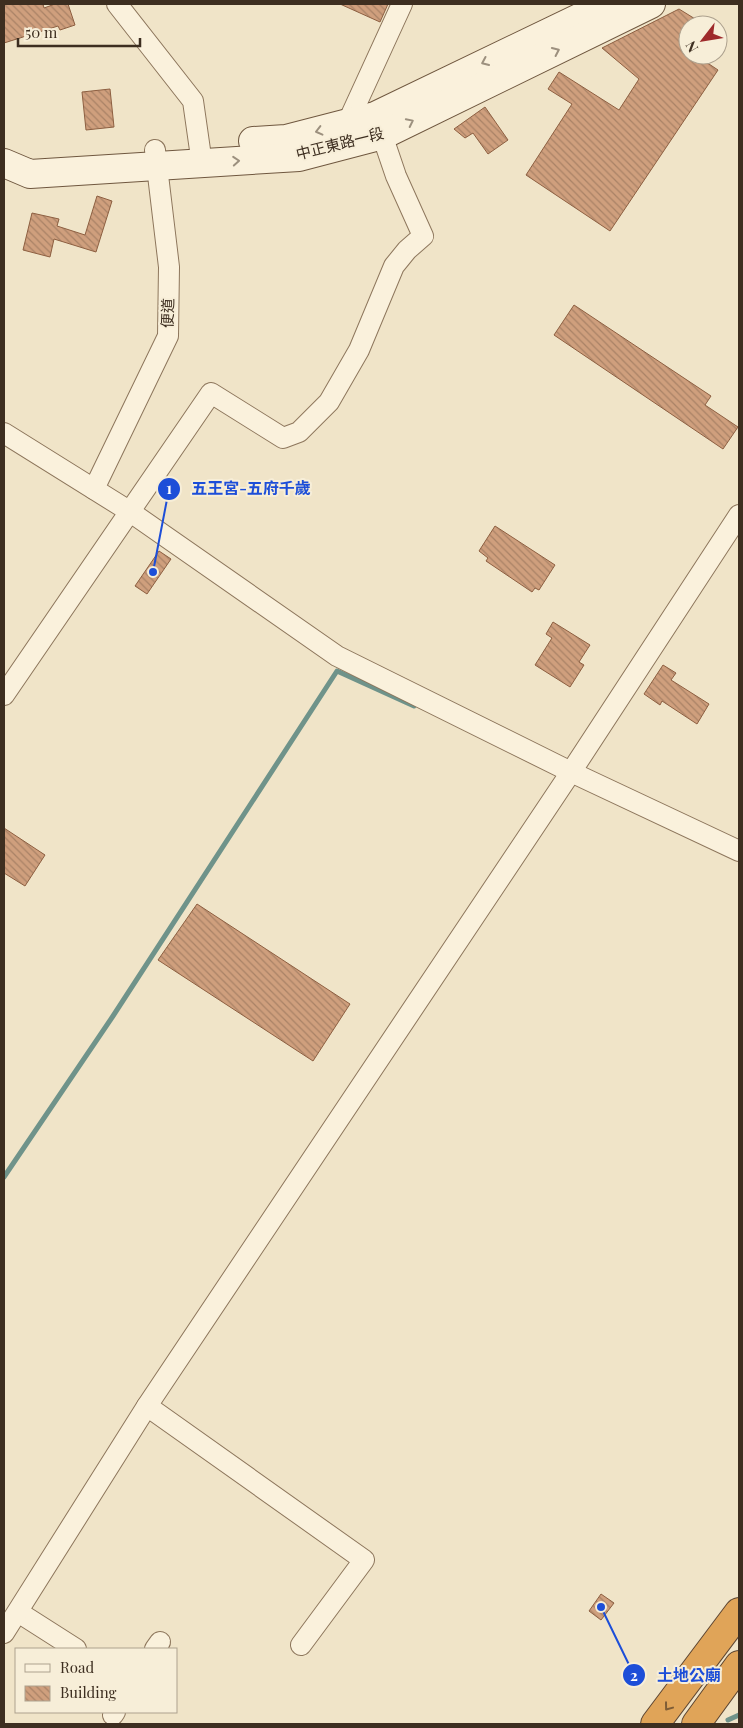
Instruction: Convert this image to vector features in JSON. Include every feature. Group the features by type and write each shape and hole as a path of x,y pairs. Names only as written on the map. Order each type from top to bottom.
{"highway":[{"path":"655,1724 739,1612"},
{"path":"696,1724 739,1665"}],"main road":[{"name":"中正東路一段","path":"379,126 608,4"},
{"name":"中正東路一段","path":"4,163 30,174 156,158 201,155 299,157 349,134 379,126 651,4"},
{"name":"中正東路一段","path":"4,158 156,158"}],"street":[{"path":"117,4 193,101 201,155"},
{"path":"349,134 402,4"},
{"path":"4,694 210,393 283,438 299,432 329,402 359,350 394,266 407,250 423,236 396,176 379,126"},
{"name":"便道","path":"94,489 168,336 169,267 156,158"},
{"path":"4,433 129,511 337,656 570,772 739,851"},
{"path":"4,1633 147,1406 739,515"},
{"path":"147,1406 364,1560 302,1646"},
{"path":"18,1612 74,1648"}],"building":[{"path":"4,4 43,4 44,8 55,4 68,4 75,25 60,30 58,26 4,43"},
{"path":"340,4 388,4 380,22"},
{"path":"679,9 689,15 678,15 678,65 710,65 718,70 610,231 526,175 572,104 548,89 559,72 619,110 639,79 602,48"},
{"path":"110,89 114,127 86,130 82,92"},
{"path":"485,107 508,140 488,154 473,133 465,138 454,129"},
{"path":"97,196 112,201 96,252 54,239 50,257 23,250 32,213 59,219 57,226 85,235"},
{"path":"574,305 711,396 705,405 738,427 723,449 554,335"},
{"path":"495,526 555,565 539,590 535,588 532,592 486,561 488,558 479,551"},
{"path":"159,551 171,559 147,594 135,586"},
{"path":"553,622 590,645 579,662 584,665 570,687 535,665 552,638 546,634"},
{"path":"663,665 676,673 671,680 709,704 697,724 662,701 660,705 644,694"},
{"path":"4,828 45,855 25,886 4,873"},
{"path":"197,904 350,1004 313,1061 158,960"},
{"path":"601,1594 614,1603 601,1620 589,1611"}],"waterway":[{"path":"4,1177 113,1016 337,671 414,706"},
{"path":"728,1720 739,1715"}],"place":[{"name":"五王宮-五府千歲","path":"153,572"},
{"name":"土地公廟","path":"601,1607"}]}
